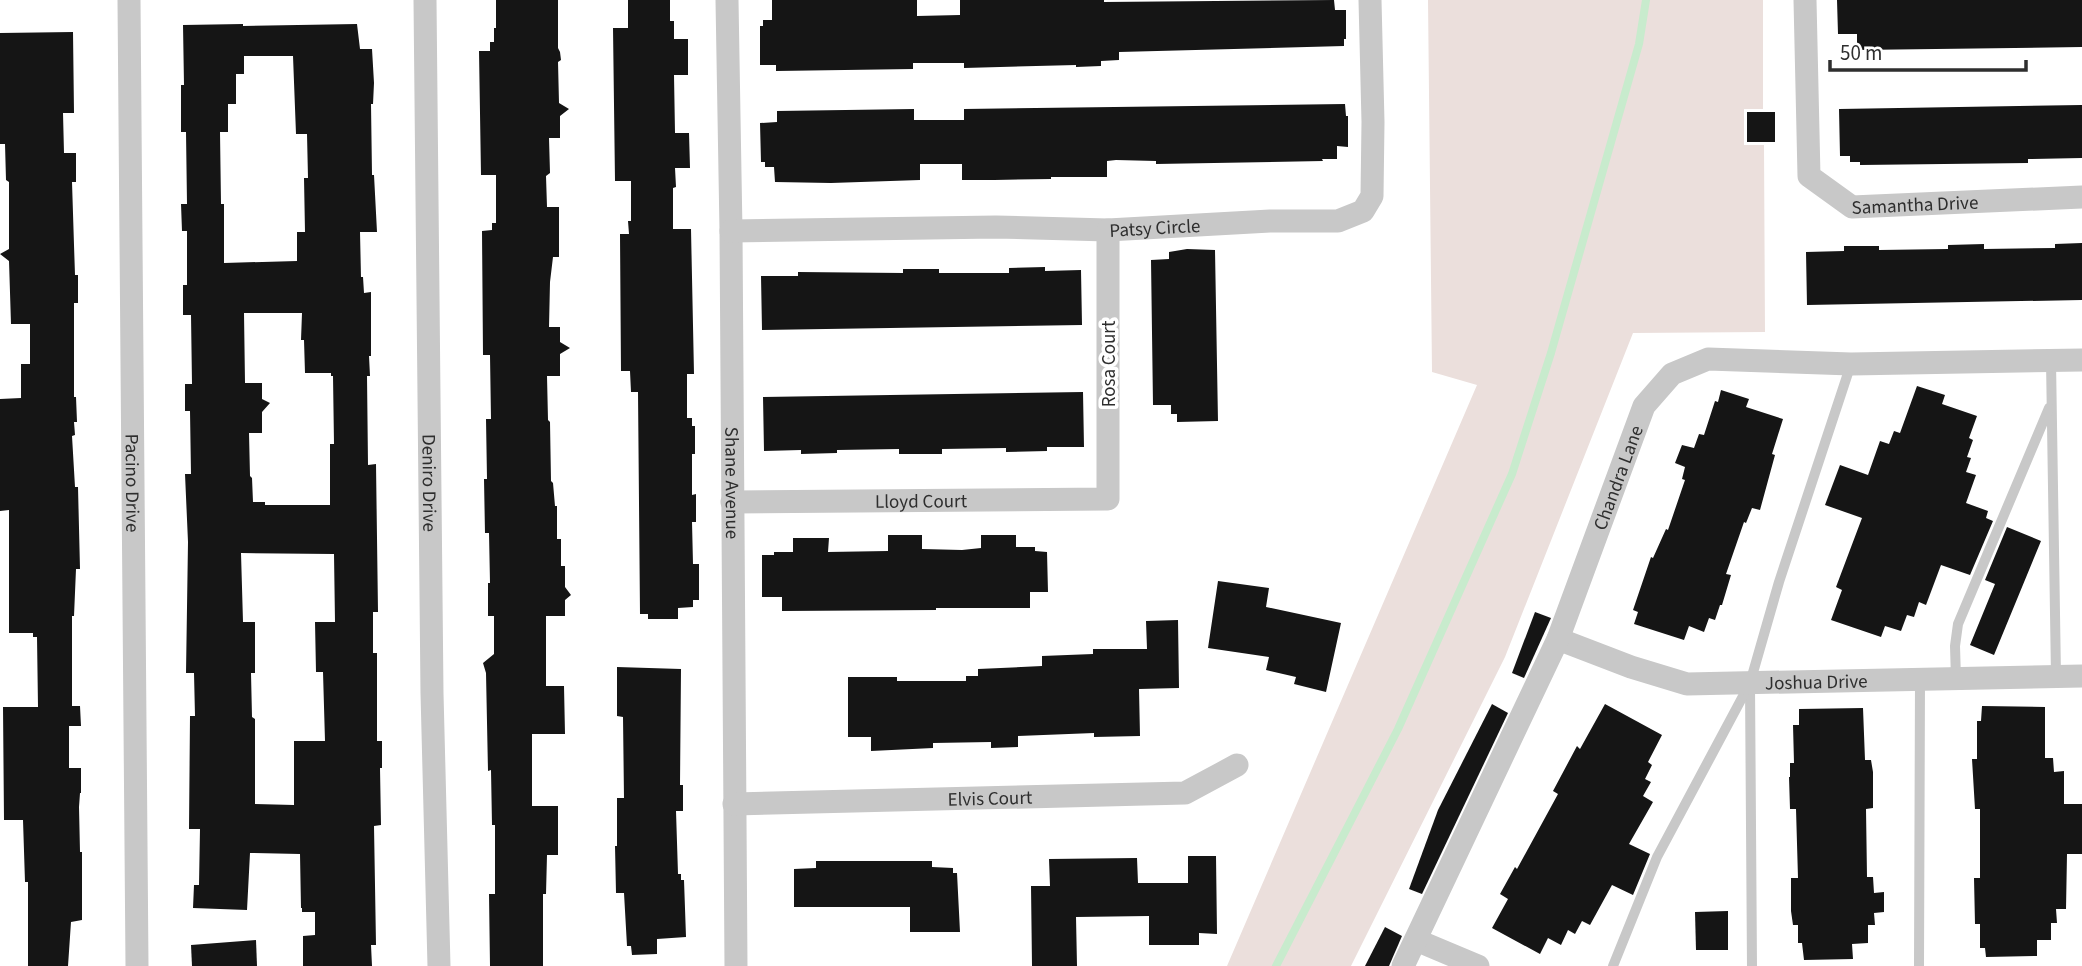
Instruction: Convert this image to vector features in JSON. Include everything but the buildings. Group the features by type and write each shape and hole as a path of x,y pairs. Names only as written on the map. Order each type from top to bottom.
{"street":[{"name":"Pacino Drive","path":"129,0 137,966"},
{"name":"Deniro Drive","path":"425,0 432,693 439,966"},
{"name":"Shane Avenue","path":"727,0 736,966"},
{"name":"Patsy Circle","path":"731,231 996,227 1108,230 1270,221 1338,221 1363,212 1372,196 1370,0"},
{"name":"Samantha Drive","path":"1805,0 1809,177 1852,207 2082,197"},
{"name":"Rosa Court","path":"1108,230 1108,499"},
{"name":"Chandra Lane","path":"1403,966 1558,639 1644,406 1672,374 1708,359 1851,364 2082,360"},
{"name":"Lloyd Court","path":"732,502 1108,499"},
{"name":"Joshua Drive","path":"1558,639 1631,667 1687,684 2082,676"},
{"name":"Elvis Court","path":"734,804 1185,793 1237,765"},
{"path":"1416,940 1478,966"}],"lane":[{"path":"2051,360 2056,676"},
{"path":"1613,966 1657,857 1750,683 1779,582 1851,364"},
{"path":"1956,679 1955,646 1958,624 2052,402"},
{"path":"1919,966 1920,679"},
{"path":"1750,683 1752,966"}],"shaded area":[{"path":"1428,0 1763,0 1763,109 1744,109 1744,145 1764,145 1765,332 1633,333 1505,657 1351,966 1227,966 1477,385 1432,372"}],"waterway":[{"path":"1276,966 1398,729 1512,474 1551,353 1639,44 1646,0"}]}
